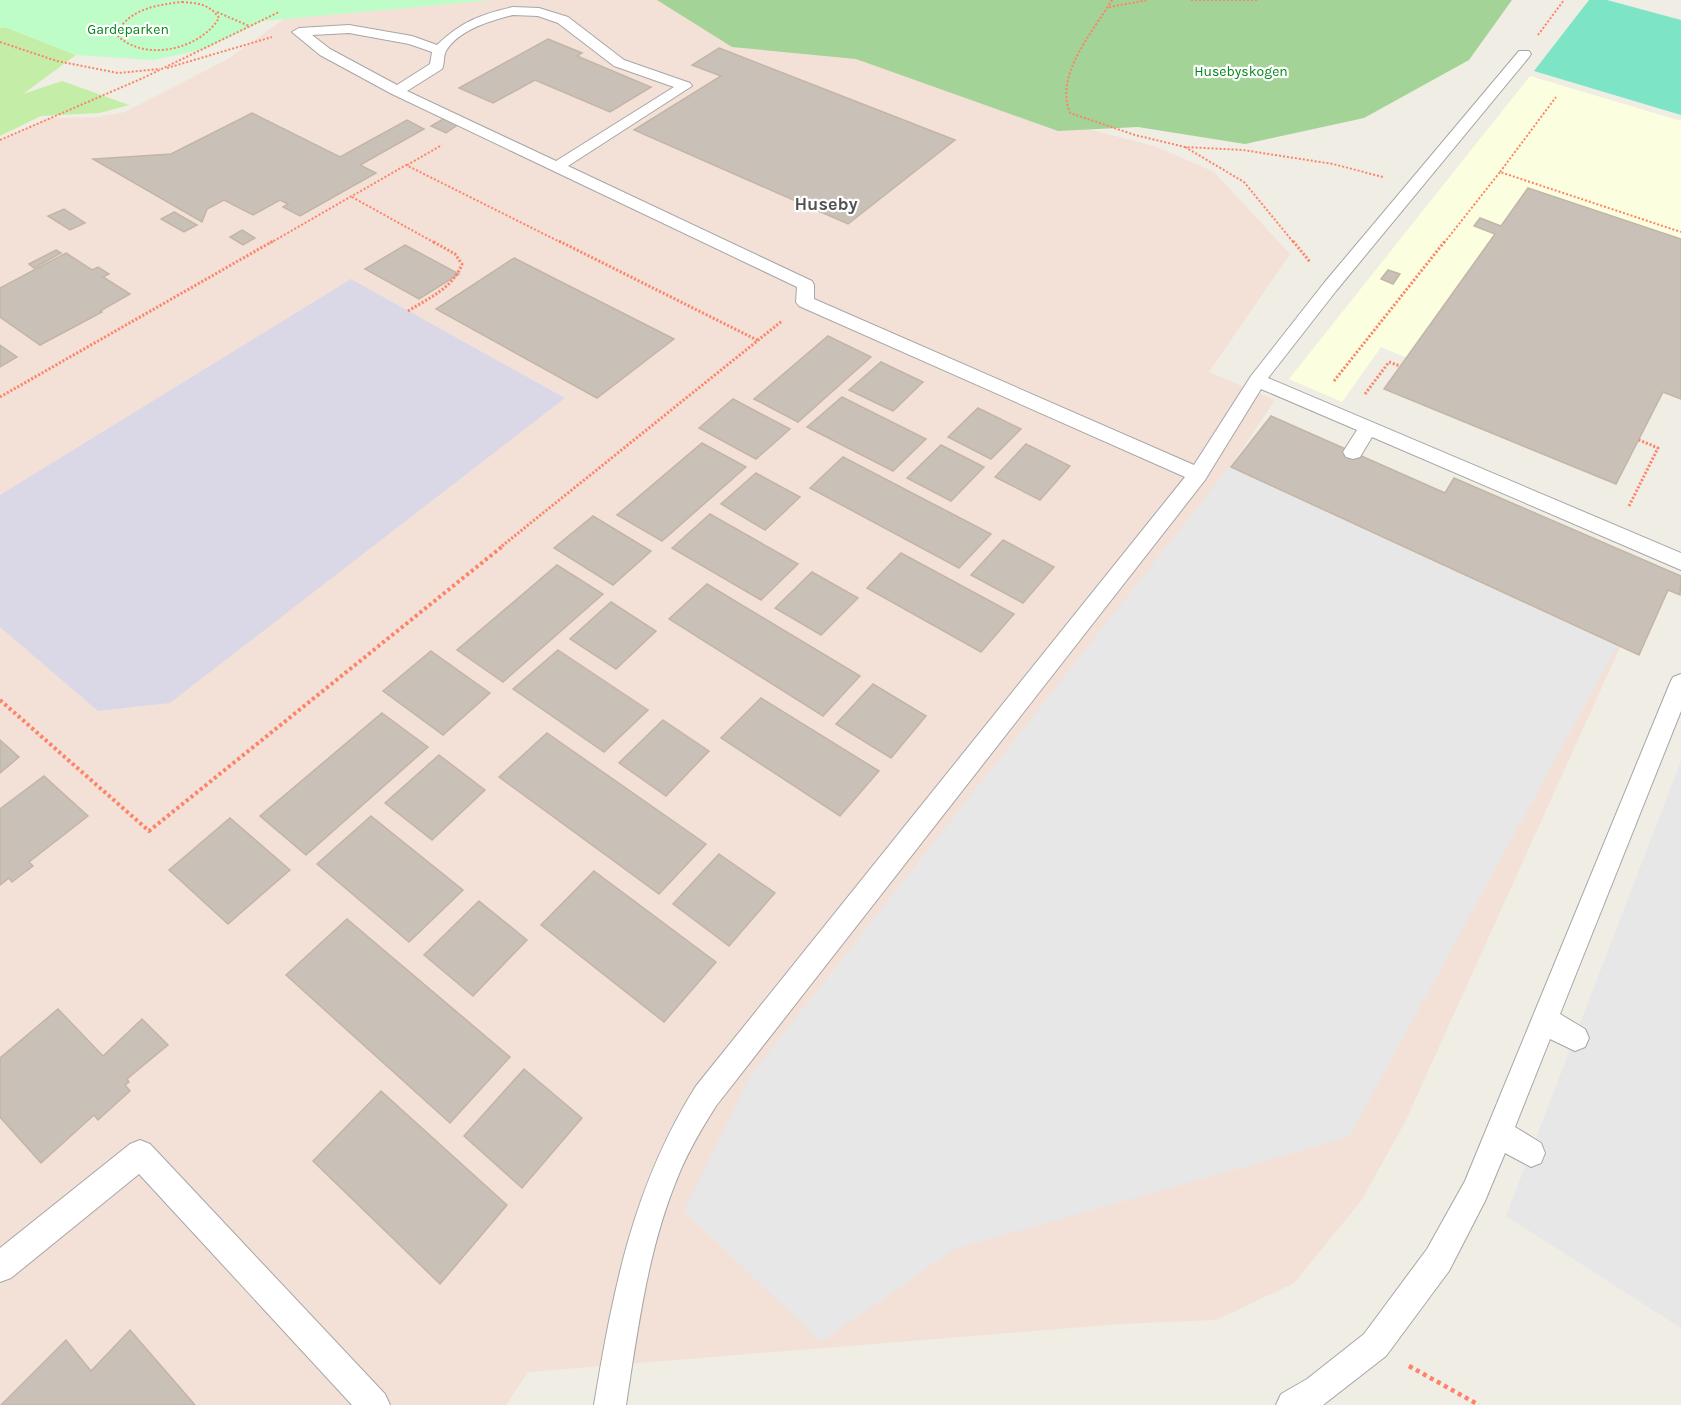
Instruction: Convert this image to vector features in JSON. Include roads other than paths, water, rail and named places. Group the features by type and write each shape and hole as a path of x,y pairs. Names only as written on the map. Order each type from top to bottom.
{"lane":[{"path":"397,91 436,66 439,50 459,31 487,17 513,11 539,12 563,20 619,63 685,86 558,166"},
{"path":"439,50 412,40 349,29 299,32 325,52 397,91 807,285 805,302 1198,475"},
{"path":"610,1405 626,1309 637,1260 659,1190 682,1137 706,1096 1198,475 1257,380 1330,287 1417,186 1524,54"},
{"path":"1257,380 1681,562"},
{"path":"1353,452 1375,432"},
{"path":"1292,1405 1318,1390 1375,1345 1438,1260 1475,1191 1681,683"},
{"path":"1544,1020 1575,1038"},
{"path":"1498,1133 1531,1153"},
{"path":"0,1267 140,1154 374,1405"}],"district":[{"name":"Huseby","path":"826,204"}],"park label":[{"name":"Gardeparken","path":"128,29"},
{"name":"Husebyskogen","path":"1241,71"}]}
